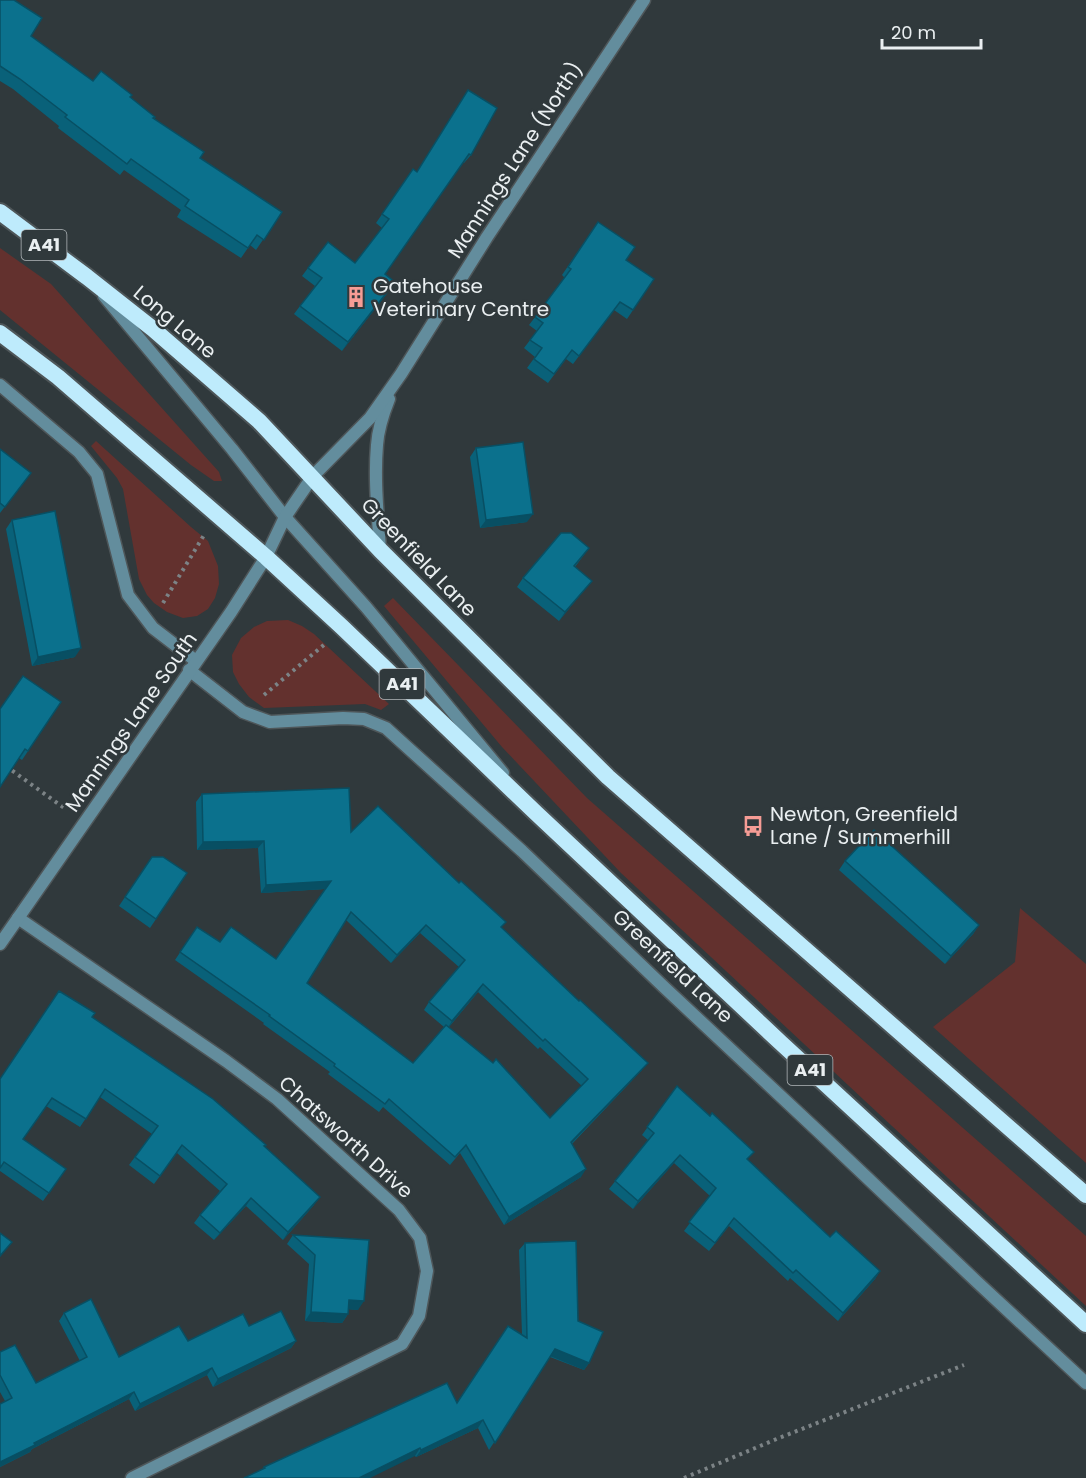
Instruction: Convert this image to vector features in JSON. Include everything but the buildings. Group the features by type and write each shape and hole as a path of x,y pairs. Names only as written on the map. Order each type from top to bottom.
{"highway":[{"name":"Long Lane","path":"0,213 153,328 260,421 312,476"},
{"name":"A41","path":"0,333 58,377 266,557"},
{"name":"Greenfield Lane","path":"312,476 380,550 608,777 1086,1195"},
{"name":"Greenfield Lane","path":"266,557 780,1043 1086,1324"}],"street":[{"name":"Mannings Lane (North)","path":"285,517 312,476 370,418 401,374 493,228 644,0"},
{"path":"87,277 232,449 285,517 366,607 536,813"},
{"name":"Mannings Lane (North)","path":"380,550 377,444 383,415 401,374"},
{"path":"0,386 79,452 97,474 128,595 151,624 193,665"},
{"name":"Mannings Lane South","path":"0,944 231,612 266,557 285,517"},
{"name":"Greenfield Lane","path":"193,665 243,712 270,722 364,719 386,728 522,851 664,988 1086,1383"},
{"name":"Chatsworth Drive","path":"18,918 226,1061 277,1099 399,1210 420,1238 427,1271 419,1316 402,1344 132,1478"}],"path":[{"path":"151,624 203,537 212,511"},
{"path":"243,712 320,649 342,627"},
{"path":"0,762 85,823"},
{"path":"684,1478 964,1365"}],"shaded area":[{"path":"0,248 51,284 219,472 222,481 214,481 191,465 0,310"},
{"path":"96,441 208,541 218,566 219,584 215,598 208,609 197,616 183,618 167,612 147,595 139,579 123,489 91,446"},
{"path":"393,598 587,798 1086,1236 1086,1306 621,873 502,747 384,606"},
{"path":"288,620 314,634 389,704 381,710 365,704 264,708 249,697 233,672 232,655 241,638 254,627 267,621"},
{"path":"1020,908 1086,964 1086,1163 933,1027 1015,962"}],"place":[{"name":"Gatehouse Veterinary Centre","path":"356,297"},
{"name":"Newton, Greenfield Lane / Summerhill","path":"753,826"}]}
